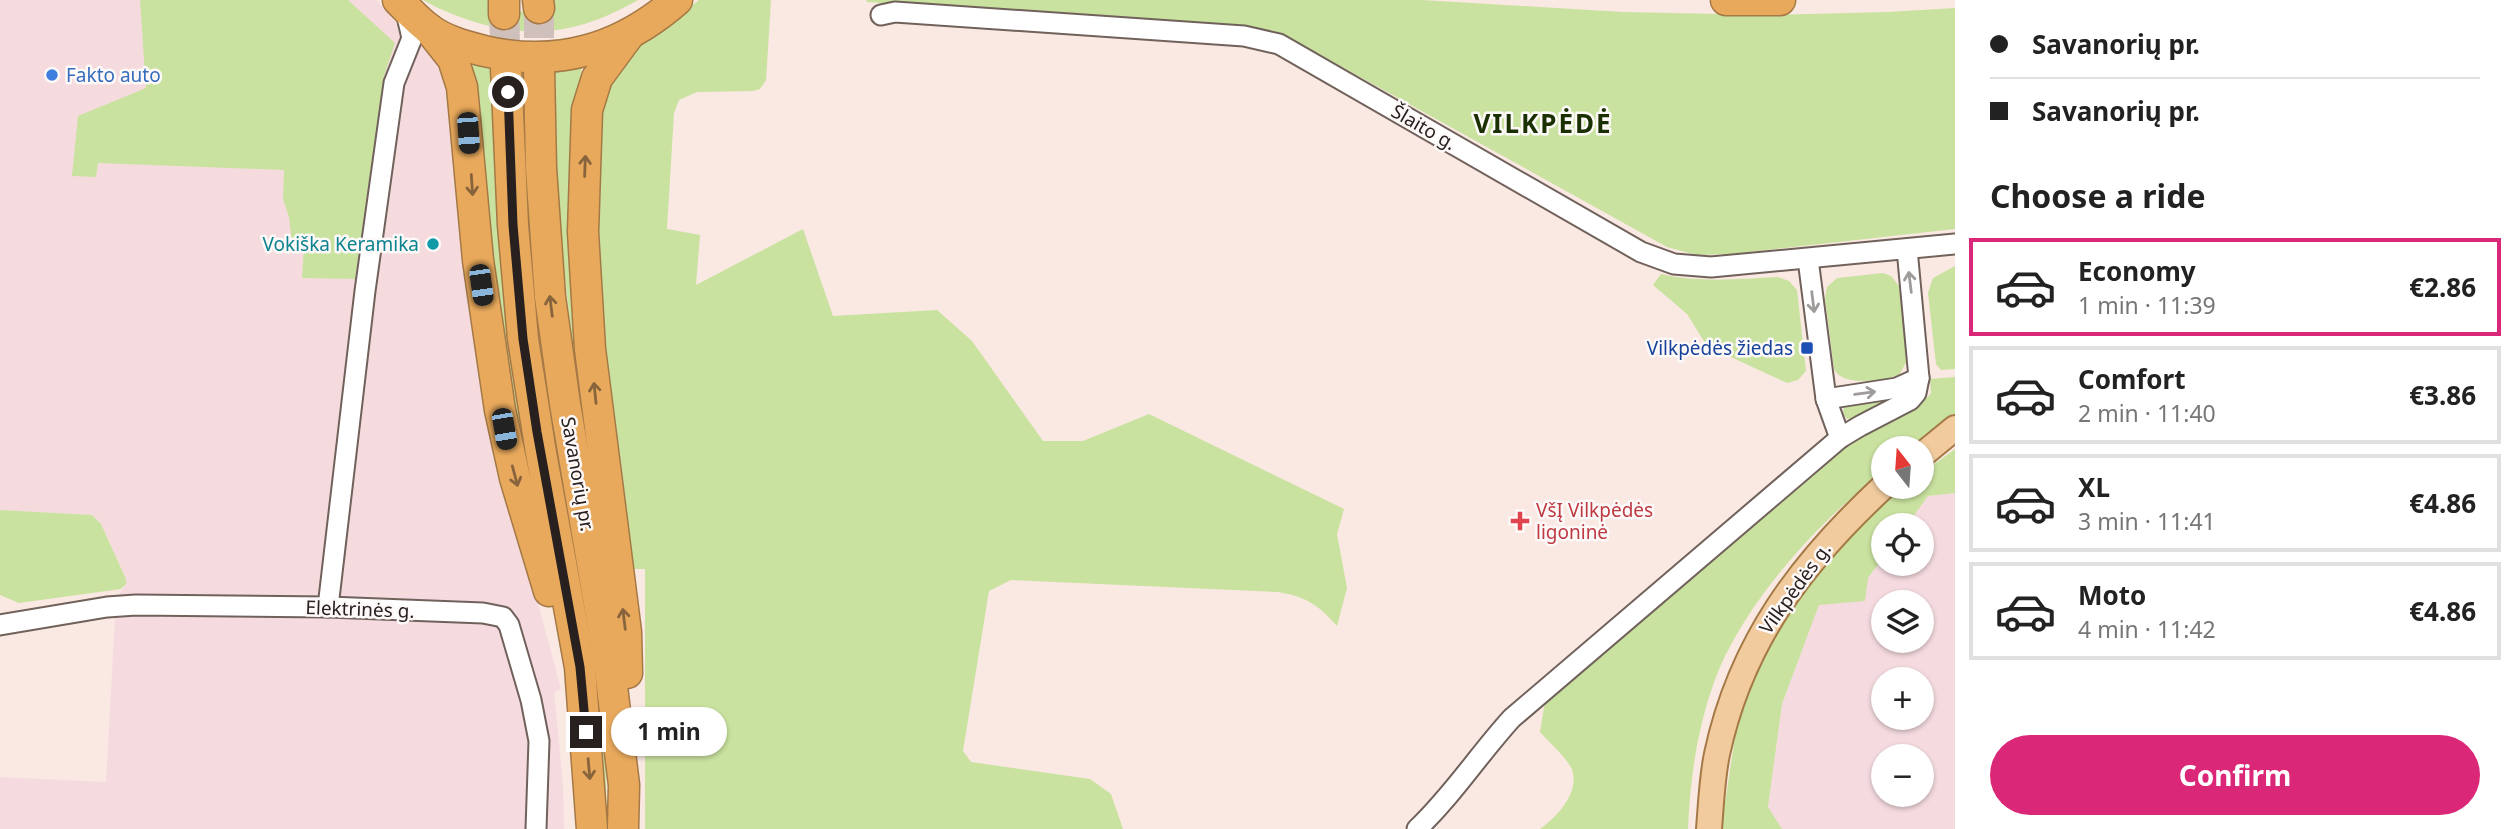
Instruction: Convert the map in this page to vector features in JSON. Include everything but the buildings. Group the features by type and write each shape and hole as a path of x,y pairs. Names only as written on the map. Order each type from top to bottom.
{"highway":[{"path":"429,29 462,45 501,55 527,58 565,55 594,49 628,36 677,0"},
{"path":"1726,0 1780,0"},
{"path":"401,2 429,29 450,54 456,66 466,108 478,260 508,448 583,708"},
{"path":"624,785 626,632 590,349 583,232 587,110 597,78 628,36"},
{"name":"Savanorių pr.","path":"506,68 513,225 523,339 580,667 592,829"},
{"name":"Savanorių pr.","path":"539,68 545,229 557,352 601,610 624,785 623,829"}],"main road":[{"path":"1934,445 1955,428"},
{"name":"Vilkpėdės g.","path":"1709,829 1716,756 1739,679 1754,645 1772,614 1821,549 1871,499"}],"street":[{"path":"328,607 365,291 394,83 412,38 411,27 401,2"},
{"name":"Šlaito g.","path":"881,16 895,12 1244,36 1279,44 1547,200 1657,259 1674,264 1711,267 1955,244"},
{"path":"407,55 421,46 432,46 456,66"},
{"path":"1417,829 1447,799 1493,738 1512,718 1840,438 1910,400 1916,393 1919,378 1906,249"},
{"path":"1808,258 1826,398 1840,438"},
{"path":"1826,398 1897,388 1919,378"},
{"name":"Elektrinės g.","path":"0,625 107,607 136,605 328,607 483,613 503,617 509,625 531,700 539,741 536,829"}],"shaded area":[{"path":"0,0 376,0 432,53 444,70 454,100 534,588 397,595 165,591 126,584 101,524 92,515 0,510"},
{"path":"1955,493 1955,829 1782,829 1768,807 1782,704 1819,604 1871,574 1934,576 1934,513 1916,513 1926,499"},
{"path":"126,584 165,591 397,595 534,588 561,689 554,692 563,784 564,829 0,829 0,777 106,782 116,599"}],"green space":[{"path":"140,0 348,0 395,43 384,76 355,279 302,278 304,247 292,243 289,217 283,199 284,170 98,163 96,177 72,176 78,116 146,88"},
{"path":"423,0 491,0 514,13 539,8 551,0 638,0 618,11 579,25 560,30 521,31 478,23"},
{"path":"699,0 771,0 766,80 760,89 697,92 679,100 674,113 667,229 700,235 696,285 803,229 833,316 937,310 972,341 1043,441 1083,441 1149,414 1344,509 1337,534 1347,588 1337,626 1311,603 1297,596 1278,592 1011,580 989,591 963,751 971,762 1090,779 1111,794 1123,829 645,829 645,569 627,569 604,351 595,194 601,98 631,52"},
{"path":"866,0 1422,0 1623,12 1768,15 1955,8 1955,229 1731,254 1697,255 1667,247 1288,37 1252,27"},
{"path":"467,62 496,67 548,561 516,425 502,345"},
{"path":"582,65 576,108 596,503 566,286 554,122 553,67"},
{"path":"520,68 530,68 605,722 607,829 604,829 597,711 548,430 528,270"},
{"path":"1955,266 1955,369 1941,370 1936,364 1928,293 1933,278"},
{"path":"1883,273 1891,276 1899,286 1908,359 1899,375 1864,381 1845,378 1838,375 1834,369 1825,298 1827,287 1837,278"},
{"path":"1661,274 1705,279 1778,277 1789,281 1797,290 1806,371 1798,380 1787,383 1707,346 1687,314 1653,285"},
{"path":"1955,377 1955,415 1928,436 1871,436 1871,481 1812,535 1790,560 1734,639 1720,667 1701,726 1693,767 1688,829 1540,829 1565,803 1573,787 1574,778 1567,761 1540,732 1545,701 1843,447 1929,396 1930,379"},
{"path":"1900,395 1855,419 1847,419 1843,414 1844,406"},
{"path":"1955,449 1955,493 1934,495 1934,464"},
{"path":"1889,499 1926,499 1916,513 1872,513"},
{"path":"0,510 92,515 101,524 126,584 121,589 19,603 0,595"},
{"path":"1871,514 1871,574 1865,601 1819,605 1782,704 1768,807 1782,829 1721,829 1739,711 1757,669 1813,575"}],"tunnel":[{"path":"539,8 539,68"},
{"path":"504,14 506,68"}],"place":[{"name":"Fakto auto","path":"52,75"},
{"name":"Vokiška Keramika","path":"433,244"},
{"name":"Vilkpėdės žiedas","path":"1807,348"},
{"name":"VšĮ Vilkpėdės ligoninė","path":"1520,521"}],"district":[{"name":"VILKPĖDĖ","path":"1543,123"}],"route":[{"path":"508,92 513,225 523,339 537,432 580,667 586,732"}]}
